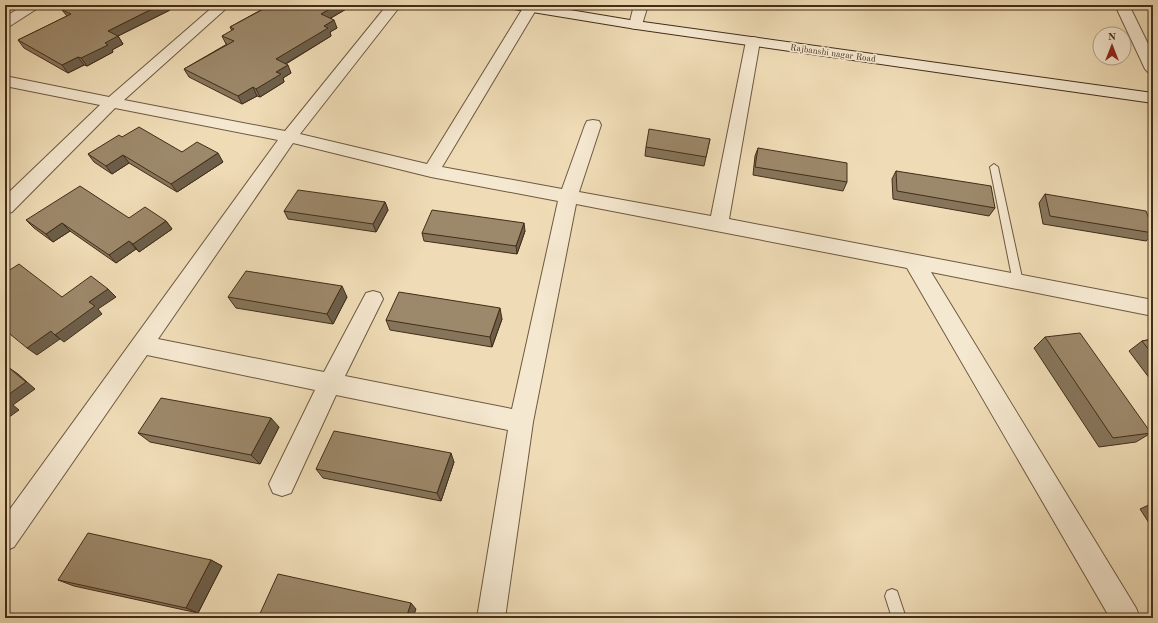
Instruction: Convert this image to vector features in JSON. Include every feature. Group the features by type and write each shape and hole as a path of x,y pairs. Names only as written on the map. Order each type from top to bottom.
{"street":[{"path":"5,23 33,5"},
{"path":"5,207 112,102 223,5"},
{"path":"5,538 288,137 394,5"},
{"name":"Rajbanshi nagar Road","path":"514,5 636,25 1153,98"},
{"path":"636,25 641,5"},
{"path":"1122,5 1152,64"},
{"path":"431,171 530,8"},
{"path":"719,224 753,41"},
{"path":"5,81 288,137 431,171 719,224 1153,308"},
{"path":"491,618 520,422 568,197 593,125"},
{"path":"914,262 1126,618"},
{"path":"282,484 330,383 373,299"},
{"path":"142,345 520,422"}],"lane":[{"path":"994,167 1018,282"},
{"path":"892,596 899,618"}],"building":[{"path":"73,5 160,5 108,31 118,36 105,43 108,45 62,65 18,40 71,14 62,10"},
{"path":"271,5 337,5 321,14 334,20 324,26 328,28 276,59 288,65 276,72 281,74 256,89 253,87 238,96 184,69 234,41 222,36 234,29 230,27"},
{"path":"139,127 182,152 197,142 218,153 171,184 123,155 106,166 88,154 119,135 122,137"},
{"path":"649,129 710,139 706,157 646,147"},
{"path":"758,148 847,163 847,182 755,167"},
{"path":"896,171 991,186 995,208 897,191"},
{"path":"80,186 129,218 145,207 166,221 133,244 129,241 109,255 62,223 46,234 26,220"},
{"path":"298,190 385,202 373,224 284,211"},
{"path":"1045,194 1146,211 1153,229 1153,233 1050,216"},
{"path":"432,210 524,223 516,246 422,233"},
{"path":"19,264 62,297 91,276 108,289 89,302 95,306 55,335 51,331 27,348 5,330 5,273"},
{"path":"246,271 342,286 327,314 228,297"},
{"path":"399,292 500,308 490,337 386,320"},
{"path":"1080,333 1151,433 1113,438 1045,337"},
{"path":"1153,339 1153,355 1142,341"},
{"path":"8,367 26,382 5,397 5,369"},
{"path":"161,398 271,418 251,455 138,433"},
{"path":"5,400 9,403 5,406"},
{"path":"334,431 451,453 437,493 316,469"},
{"path":"88,533 211,560 186,608 58,580"},
{"path":"278,574 411,603 406,618 258,618"}]}
